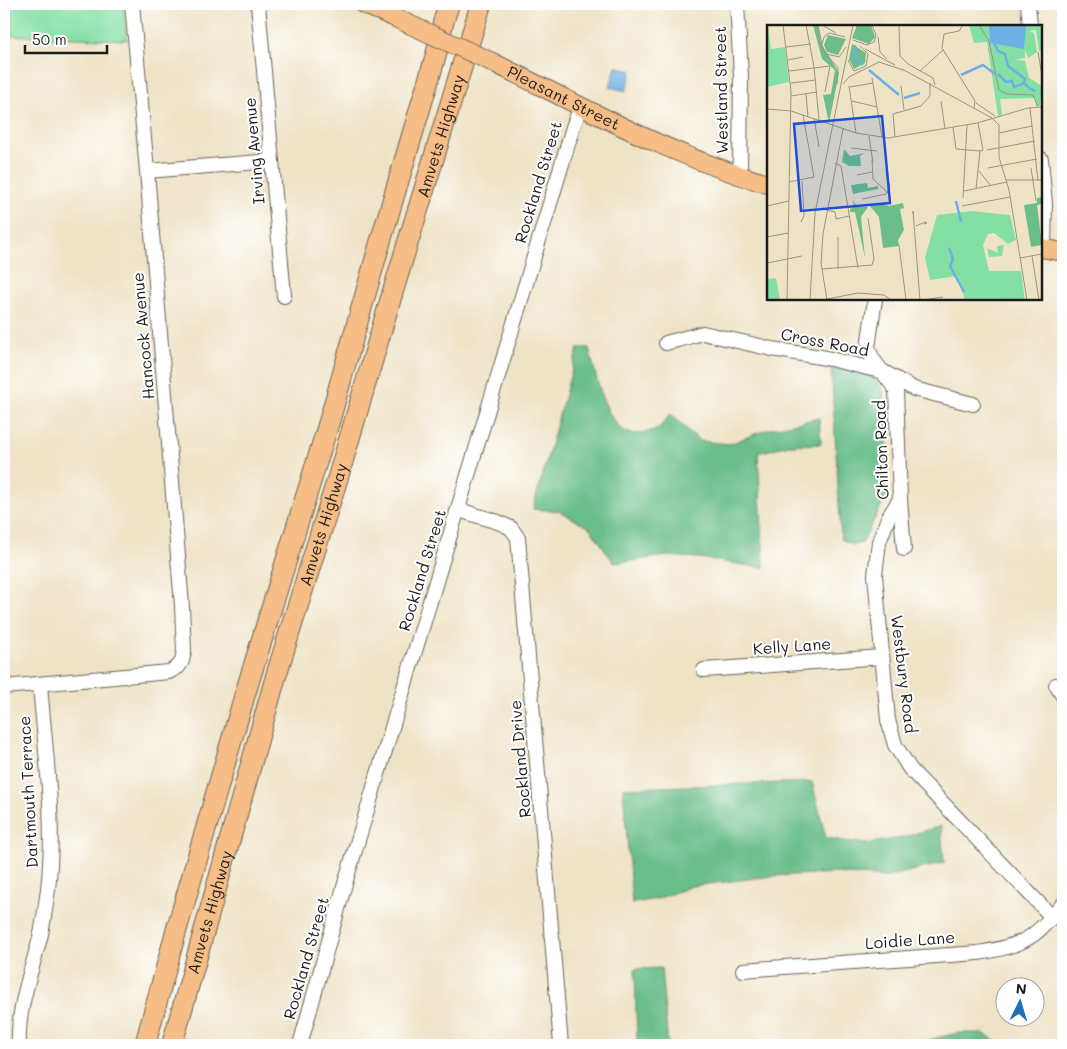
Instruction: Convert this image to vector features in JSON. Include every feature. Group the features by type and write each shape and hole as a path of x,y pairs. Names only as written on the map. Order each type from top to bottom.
{"highway":[{"name":"Amvets Highway","path":"145,1045 175,934 245,694 329,422 390,207 436,55 449,4"},
{"name":"Amvets Highway","path":"172,1045 273,686 481,4"}],"main road":[{"name":"Pleasant Street","path":"363,4 492,62 651,139 740,176 767,184"},
{"path":"1043,248 1063,252"}],"street":[{"name":"Hancock Avenue","path":"40,684 169,672 180,665 183,656 182,606 132,4"},
{"name":"Irving Avenue","path":"258,4 284,296"},
{"name":"Westland Street","path":"737,4 741,74 740,176"},
{"path":"1028,4 1030,25"},
{"name":"Rockland Street","path":"300,1045 349,872 581,106"},
{"path":"147,171 272,161"},
{"path":"1042,170 1045,204 1043,248"},
{"name":"Chilton Road","path":"875,300 868,347 872,358 896,390 904,549"},
{"name":"Cross Road","path":"666,343 703,332 772,349 826,358 884,372 914,388 973,404"},
{"name":"Westbury Road","path":"900,499 888,518 878,542 875,575 888,720 895,745 910,769 1052,917"},
{"name":"Rockland Drive","path":"459,510 511,528 518,538 561,1045"},
{"name":"Kelly Lane","path":"704,670 882,657"},
{"path":"4,687 40,684"},
{"name":"Dartmouth Terrace","path":"19,1045 22,1012 41,932 49,874 51,842 40,684"},
{"name":"Loidie Lane","path":"743,970 997,950 1024,941 1034,935 1063,904"}],"green space":[{"path":"4,4 123,4 127,40 4,35"},
{"path":"578,348 589,348 599,388 605,403 620,427 630,433 643,433 656,429 662,425 670,414 700,441 730,444 765,430 819,418 821,444 788,445 758,453 764,568 699,558 666,556 614,563 590,528 559,511 533,509"},
{"path":"831,365 864,372 875,379 883,390 887,425 887,495 862,543 853,545 841,539"},
{"path":"812,782 826,838 865,844 901,838 941,826 944,863 886,877 836,873 772,876 692,886 657,899 632,903 623,788"},
{"path":"661,968 668,1045 637,1045 635,969"},
{"path":"957,1033 983,1033 1002,1045 907,1045"}],"water":[{"path":"616,66 632,71 626,91 610,87"}]}
